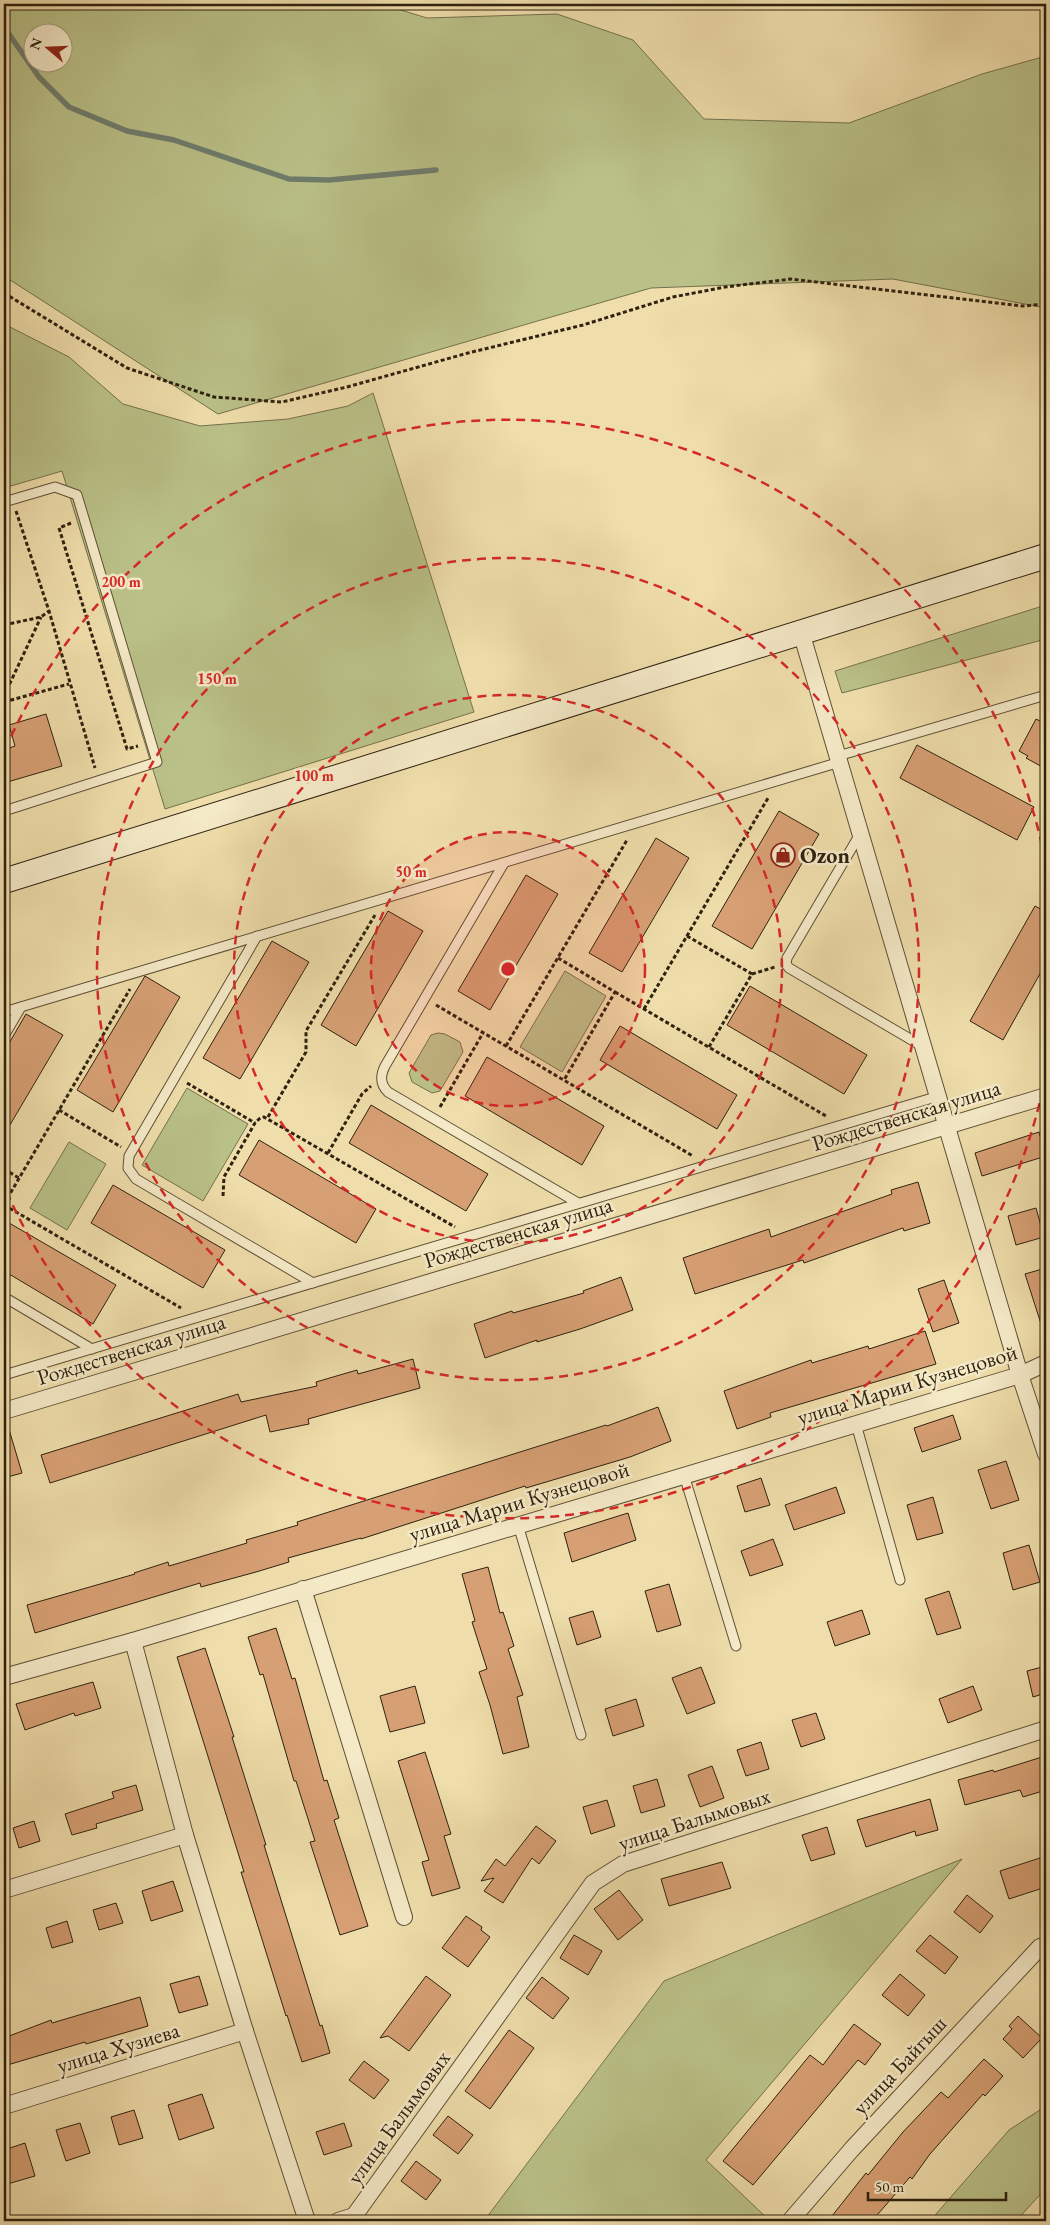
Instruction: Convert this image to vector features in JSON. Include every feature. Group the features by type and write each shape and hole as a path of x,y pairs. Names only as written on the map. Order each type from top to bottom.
{"street":[{"path":"4,880 1046,556"},
{"path":"802,632 1020,1375 1046,1454"},
{"name":"Рождественская улица","path":"4,1411 1046,1096"},
{"name":"улица Марии Кузнецовой","path":"4,1677 133,1641 1020,1375 1046,1363"},
{"path":"303,1589 404,1916"},
{"path":"133,1641 185,1835 306,2221"},
{"name":"улица Балымовых","path":"338,2221 354,2216 593,1883 623,1864 1046,1729"},
{"path":"4,1890 185,1835"},
{"name":"улица Байгыш","path":"790,2221 872,2128 1040,1947 1046,1945"},
{"name":"улица Хузиева","path":"4,2106 245,2031"}],"lane":[{"path":"4,811 157,762 77,495 55,487 8,501"},
{"path":"4,1012 778,781 839,759 1046,695"},
{"path":"861,832 786,960 786,964 925,1047"},
{"path":"504,863 385,1066 381,1082 388,1092 578,1203"},
{"path":"257,936 131,1152 127,1162 128,1168 136,1178 313,1282"},
{"path":"4,1036 21,1007"},
{"path":"4,1375 939,1096"},
{"path":"4,1297 92,1349"},
{"path":"856,1424 900,1580"},
{"path":"684,1475 736,1646"},
{"path":"518,1525 581,1735"}],"path":[{"path":"4,293 127,368 214,397 282,402 347,387 468,353 583,325 673,297 726,287 791,279 1023,306 1046,304"},
{"path":"8,501 16,510 49,611 69,684 99,780"},
{"path":"10,512 24,508"},
{"path":"69,518 71,524 59,528 127,749 140,745 141,750"},
{"path":"4,625 41,617 49,611"},
{"path":"4,696 41,617"},
{"path":"4,702 69,684"},
{"path":"644,1009 778,781"},
{"path":"506,1046 637,823"},
{"path":"268,1117 306,1052 306,1031 384,898"},
{"path":"687,936 752,974"},
{"path":"558,958 842,1125"},
{"path":"709,1047 752,974 786,964"},
{"path":"140,971 4,1204 196,1318"},
{"path":"564,1080 616,992"},
{"path":"424,998 708,1165"},
{"path":"433,1118 483,1033"},
{"path":"176,1076 256,1123"},
{"path":"328,1152 362,1094 370,1086 381,1082"},
{"path":"59,1110 131,1152"},
{"path":"223,1196 224,1177 256,1123 261,1117 268,1117 470,1236"},
{"path":"4,1169 19,1178"}],"green space":[{"path":"4,4 381,4 427,18 557,14 633,40 704,119 849,123 982,74 1046,56 1046,308 893,279 651,288 218,414 4,276"},
{"path":"4,324 69,357 123,404 200,426 288,419 348,406 373,393 474,712 165,809 62,471 4,488"},
{"path":"1046,605 1046,639 842,693 835,671"},
{"path":"565,971 606,996 562,1072 520,1047"},
{"path":"445,1034 460,1042 463,1052 440,1091 432,1093 412,1082 409,1073 431,1035"},
{"path":"187,1088 248,1124 203,1201 142,1165"},
{"path":"69,1142 106,1164 67,1230 30,1208"},
{"path":"962,1859 706,2160 770,2221 484,2221 664,1981"},
{"path":"1046,2106 1046,2188 1016,2221 930,2221 1009,2130"}],"building":[{"path":"46,714 62,766 4,783 4,750 15,746 9,725"},
{"path":"1036,719 1046,724 1046,769 1026,758 1028,756 1019,751"},
{"path":"917,745 1034,807 1017,840 900,778"},
{"path":"779,811 819,834 752,949 712,926"},
{"path":"656,838 689,858 622,972 589,953"},
{"path":"526,875 558,894 490,1010 458,991"},
{"path":"1035,906 1046,912 1046,963 1003,1040 970,1021"},
{"path":"388,911 423,931 356,1046 321,1025"},
{"path":"272,941 309,962 240,1079 203,1058"},
{"path":"145,976 180,997 113,1112 77,1090"},
{"path":"750,986 867,1055 844,1094 727,1025"},
{"path":"26,1014 63,1035 4,1135 4,1052"},
{"path":"620,1026 737,1095 717,1129 600,1060"},
{"path":"487,1057 604,1126 582,1165 465,1096"},
{"path":"371,1105 488,1174 466,1211 349,1143"},
{"path":"1039,1132 1046,1156 982,1176 975,1153"},
{"path":"259,1140 376,1209 356,1243 239,1175"},
{"path":"918,1182 930,1223 904,1231 903,1228 804,1263 803,1260 695,1294 683,1258 769,1229 771,1237 892,1194 891,1190"},
{"path":"113,1185 225,1250 203,1288 91,1223"},
{"path":"1036,1208 1044,1237 1016,1245 1008,1216"},
{"path":"4,1220 116,1285 93,1324 4,1271"},
{"path":"1046,1268 1046,1330 1043,1330 1025,1274"},
{"path":"621,1277 633,1310 580,1329 537,1342 537,1340 485,1358 474,1324 512,1311 513,1313 584,1293 583,1291"},
{"path":"944,1280 959,1323 933,1332 918,1289"},
{"path":"925,1331 936,1364 770,1413 771,1417 737,1429 724,1391 811,1360 812,1363 868,1346 869,1349"},
{"path":"413,1359 420,1388 308,1419 309,1424 270,1432 266,1415 50,1483 41,1455 238,1394 241,1402 317,1386 316,1382 357,1370 358,1374"},
{"path":"658,1407 671,1441 630,1457 526,1488 525,1486 361,1539 288,1558 289,1562 256,1572 201,1587 200,1583 35,1633 27,1605 135,1574 168,1562 169,1566 247,1543 246,1540 298,1525 297,1522 607,1426"},
{"path":"953,1415 961,1439 922,1452 914,1428"},
{"path":"4,1426 8,1426 22,1473 4,1478"},
{"path":"1006,1461 1019,1500 991,1509 978,1470"},
{"path":"761,1478 770,1505 745,1512 737,1486"},
{"path":"836,1487 845,1513 794,1530 785,1505"},
{"path":"933,1497 943,1533 917,1540 907,1505"},
{"path":"628,1513 636,1540 572,1562 564,1533"},
{"path":"773,1539 783,1565 750,1576 741,1551"},
{"path":"1029,1545 1040,1582 1013,1590 1003,1553"},
{"path":"488,1567 500,1613 503,1612 514,1646 508,1649 523,1695 517,1697 529,1747 503,1754 479,1672 487,1669 472,1622 475,1621 462,1574"},
{"path":"669,1584 681,1625 657,1632 645,1591"},
{"path":"949,1591 961,1628 937,1635 925,1599"},
{"path":"862,1610 870,1634 835,1646 827,1622"},
{"path":"593,1611 601,1637 577,1645 569,1618"},
{"path":"276,1628 292,1679 295,1678 324,1781 327,1780 339,1818 334,1820 368,1926 340,1935 310,1842 315,1841 296,1781 294,1781 263,1674 260,1675 248,1637"},
{"path":"205,1648 234,1737 232,1737 266,1845 264,1845 330,2053 302,2062 241,1872 244,1872 177,1657"},
{"path":"1046,1666 1046,1693 1033,1697 1027,1671"},
{"path":"701,1667 715,1703 687,1714 672,1678"},
{"path":"93,1682 101,1708 75,1716 74,1713 25,1730 16,1704"},
{"path":"415,1686 425,1723 390,1732 380,1696"},
{"path":"973,1686 982,1710 948,1723 939,1699"},
{"path":"636,1699 644,1726 613,1736 605,1709"},
{"path":"816,1713 825,1739 801,1747 792,1720"},
{"path":"761,1742 769,1769 746,1776 737,1750"},
{"path":"425,1752 451,1834 444,1836 460,1888 432,1896 422,1862 429,1860 398,1761"},
{"path":"1042,1757 1046,1771 1046,1790 1023,1797 1020,1790 965,1805 958,1780 993,1770 994,1772"},
{"path":"712,1766 724,1798 700,1807 688,1775"},
{"path":"657,1779 665,1806 641,1813 633,1786"},
{"path":"136,1785 143,1810 96,1824 97,1828 72,1835 65,1814 114,1798 112,1792"},
{"path":"930,1799 938,1830 916,1836 915,1831 866,1847 857,1820"},
{"path":"607,1800 615,1826 591,1834 583,1807"},
{"path":"34,1821 40,1841 19,1848 13,1828"},
{"path":"536,1826 556,1841 539,1864 532,1858 503,1903 484,1891 494,1878 481,1881 496,1859 505,1866"},
{"path":"827,1827 835,1854 811,1861 802,1835"},
{"path":"1046,1856 1046,1887 1009,1899 1000,1871"},
{"path":"722,1862 731,1888 669,1906 661,1879"},
{"path":"173,1881 183,1911 151,1921 142,1891"},
{"path":"619,1890 643,1920 618,1940 594,1909"},
{"path":"967,1895 993,1916 980,1933 954,1912"},
{"path":"116,1903 123,1923 99,1930 93,1910"},
{"path":"466,1916 482,1927 481,1930 490,1937 468,1967 442,1948"},
{"path":"67,1921 73,1942 52,1948 46,1928"},
{"path":"574,1935 602,1951 588,1975 560,1958"},
{"path":"930,1935 958,1957 945,1974 916,1951"},
{"path":"900,1974 925,1995 908,2016 882,1995"},
{"path":"199,1976 208,2005 179,2013 170,1984"},
{"path":"426,1976 451,1995 409,2051 388,2036 380,2038"},
{"path":"542,1977 569,1998 553,2019 526,1998"},
{"path":"140,1997 148,2026 4,2066 4,2038 51,2020 52,2023"},
{"path":"1018,2016 1042,2038 1023,2058 1003,2039 1012,2029 1009,2026"},
{"path":"854,2024 881,2044 865,2065 858,2060 753,2185 723,2161 810,2055 823,2065"},
{"path":"509,2030 534,2048 490,2109 465,2091"},
{"path":"984,2059 1003,2076 985,2096 983,2094 930,2154 912,2179 910,2177 872,2221 828,2221 866,2173 868,2175 903,2132 941,2092 948,2098"},
{"path":"364,2061 389,2080 374,2099 349,2080"},
{"path":"202,2094 214,2128 179,2140 168,2105"},
{"path":"134,2110 143,2138 119,2145 111,2117"},
{"path":"448,2116 473,2135 458,2154 433,2135"},
{"path":"80,2123 90,2153 66,2161 56,2130"},
{"path":"344,2123 352,2146 324,2155 316,2132"},
{"path":"25,2143 35,2176 4,2185 4,2150"},
{"path":"416,2161 441,2180 426,2200 401,2181"}],"waterway":[{"path":"4,27 39,77 69,107 127,131 174,140 289,179 329,180 436,170"}],"place":[{"name":"Ozon","path":"783,855"}]}
